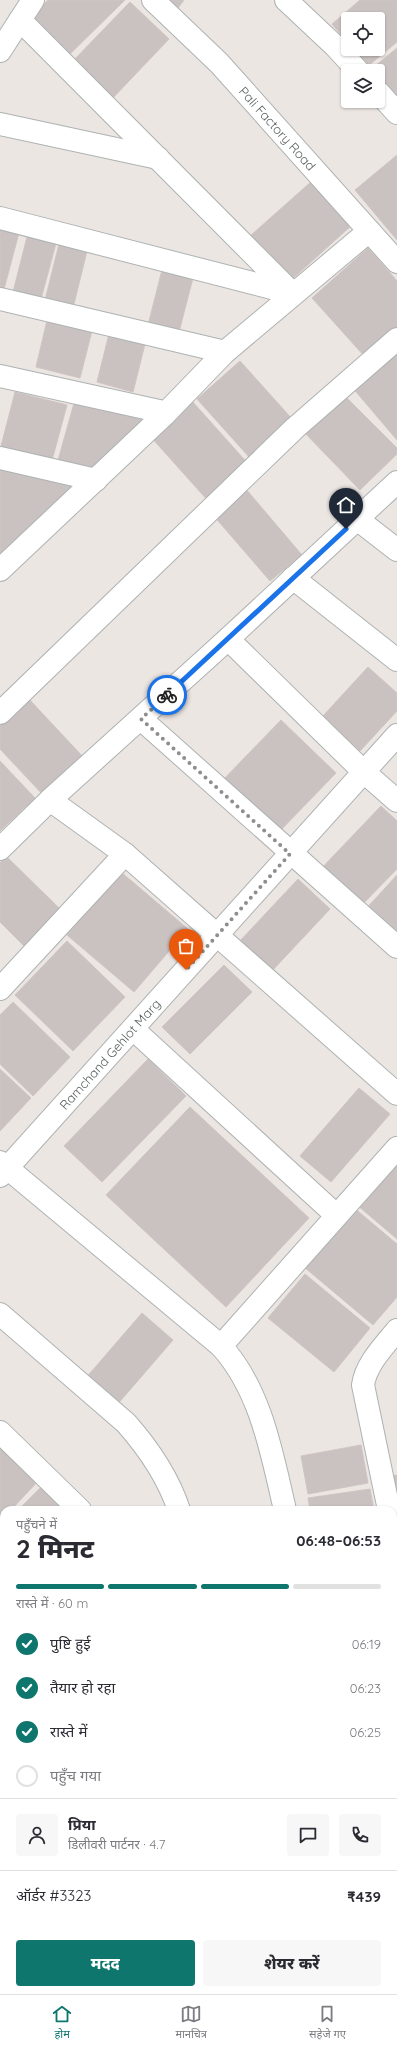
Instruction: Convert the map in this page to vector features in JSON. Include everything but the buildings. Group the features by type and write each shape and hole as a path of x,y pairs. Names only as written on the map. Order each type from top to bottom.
{"street":[{"path":"2,43 33,0"},
{"name":"Pali Factory Road","path":"153,0 219,63 397,262"},
{"path":"286,0 335,46 352,64"},
{"path":"20,20 292,293"},
{"path":"385,100 397,113"},
{"path":"0,124 158,158"},
{"path":"0,218 292,293"},
{"path":"2,565 96,480 164,415 225,352 292,293 369,231"},
{"path":"0,299 225,352"},
{"path":"0,713 295,428 397,339"},
{"path":"0,376 159,411 164,415"},
{"path":"0,458 96,480"},
{"path":"0,850 50,800 141,719 397,482"},
{"path":"357,519 397,550"},
{"path":"293,578 397,660"},
{"path":"228,639 364,772 397,801"},
{"path":"141,719 290,854 397,947"},
{"name":"Ramchand Gehlot Marg","path":"2,1169 133,1029 397,735"},
{"path":"50,800 124,854 397,1094"},
{"path":"0,989 124,854"},
{"path":"133,1029 336,1216"},
{"path":"221,1346 397,1148"},
{"path":"2,1169 221,1346 233,1359 249,1390 269,1442 285,1506"},
{"path":"3,1323 126,1423 143,1442 156,1460 177,1506"},
{"path":"389,1506 388,1469 362,1385 364,1376 369,1367 396,1332"},
{"path":"0,1432 76,1506"}],"way so far":[{"path":"167,695 141,719 290,854 186,970"}],"route":[{"path":"167,695 346,529"}]}
